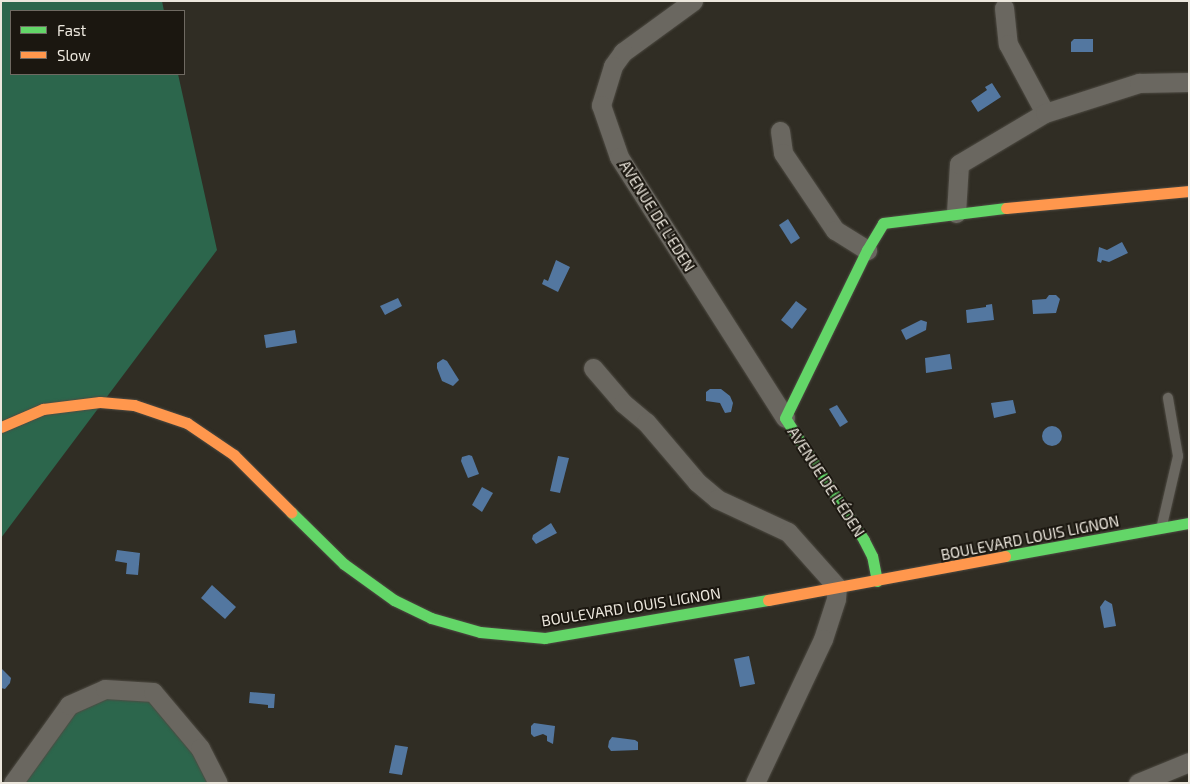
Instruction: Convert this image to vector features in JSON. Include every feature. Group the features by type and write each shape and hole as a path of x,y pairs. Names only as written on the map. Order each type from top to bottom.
{"main road":[{"name":"AVENUE DE L'ÉDEN","path":"877,581 872,556 864,540 785,418 867,250 883,223 956,213 1189,190"},
{"name":"BOULEVARD LOUIS LIGNON","path":"1,426 43,409 100,402 134,405 186,423 234,455 313,533 364,579 410,609 480,632 545,638 877,581 1189,523"}],"street":[{"name":"AVENUE DE L'EDEN","path":"693,1 622,52 612,66 601,105 619,157 785,418"},
{"path":"1004,8 1008,44 1045,113"},
{"path":"956,213 959,164 1045,113 1139,83 1189,82"},
{"path":"780,131 783,153 835,230 867,250"},
{"path":"592,368 623,403 646,422 696,482 717,499 788,532 837,587 836,599 823,639 755,783"},
{"path":"13,783 69,705 105,689 154,692 200,748 218,783"},
{"path":"1138,783 1189,762"}],"lane":[{"path":"1161,529 1178,456 1168,398"}],"green space":[{"path":"1,1 162,1 164,10 10,10 10,75 178,75 217,250 1,538"},
{"path":"105,690 153,693 216,783 13,783 70,706"}],"water":[{"path":"1074,39 1093,39 1093,52 1071,52 1071,42"},
{"path":"992,83 1001,97 978,112 971,101 987,90 985,87"},
{"path":"788,219 800,238 791,244 779,225"},
{"path":"1122,242 1128,253 1109,262 1102,260 1101,263 1097,261 1099,247 1107,250"},
{"path":"556,260 570,267 558,292 542,284 544,279 548,281"},
{"path":"1049,295 1056,295 1060,299 1056,313 1033,314 1032,300 1046,299"},
{"path":"398,298 402,306 385,315 380,306"},
{"path":"796,301 807,309 792,329 781,320"},
{"path":"992,304 994,320 967,323 966,310 986,307 986,305"},
{"path":"921,320 927,322 926,330 906,340 901,330"},
{"path":"295,330 297,343 266,348 264,335"},
{"path":"950,354 952,369 926,373 925,358"},
{"path":"443,359 447,361 459,380 453,386 442,381 437,368 437,363"},
{"path":"710,389 721,389 730,396 733,403 731,412 725,413 720,403 706,401 706,392"},
{"path":"1013,400 1016,413 994,418 991,403"},
{"path":"837,405 848,422 840,427 829,409"},
{"path":"1052,426 1059,429 1062,436 1059,443 1052,446 1045,443 1042,436 1045,429"},
{"path":"472,456 479,474 468,478 461,461 462,457"},
{"path":"558,456 569,458 560,493 550,491"},
{"path":"482,487 493,493 482,512 472,505"},
{"path":"551,523 557,533 536,544 532,539 533,535"},
{"path":"117,550 140,553 138,575 126,574 127,563 115,561"},
{"path":"212,585 236,607 225,619 201,598"},
{"path":"1105,600 1112,604 1116,626 1104,628 1100,607"},
{"path":"749,656 755,684 740,687 734,659"},
{"path":"1,668 11,678 10,683 5,689 1,688"},
{"path":"250,692 275,694 274,708 268,708 268,705 249,703"},
{"path":"534,723 555,726 553,744 547,741 547,736 543,734 534,737 531,734 531,726"},
{"path":"612,737 635,740 638,742 638,750 611,751 608,747"},
{"path":"395,745 408,747 402,775 389,773"}],"traffic: fast":[{"path":"877,581 872,556 864,540 785,418 867,250 883,223 1006,208"},
{"path":"291,512 344,564 394,600 431,618 480,632 545,638 768,600"},
{"path":"1005,556 1189,523"}],"traffic: slow":[{"path":"1006,208 1189,191"},
{"path":"1,427 43,409 100,402 134,405 187,423 234,455 291,512"},
{"path":"768,600 1005,556"}]}
